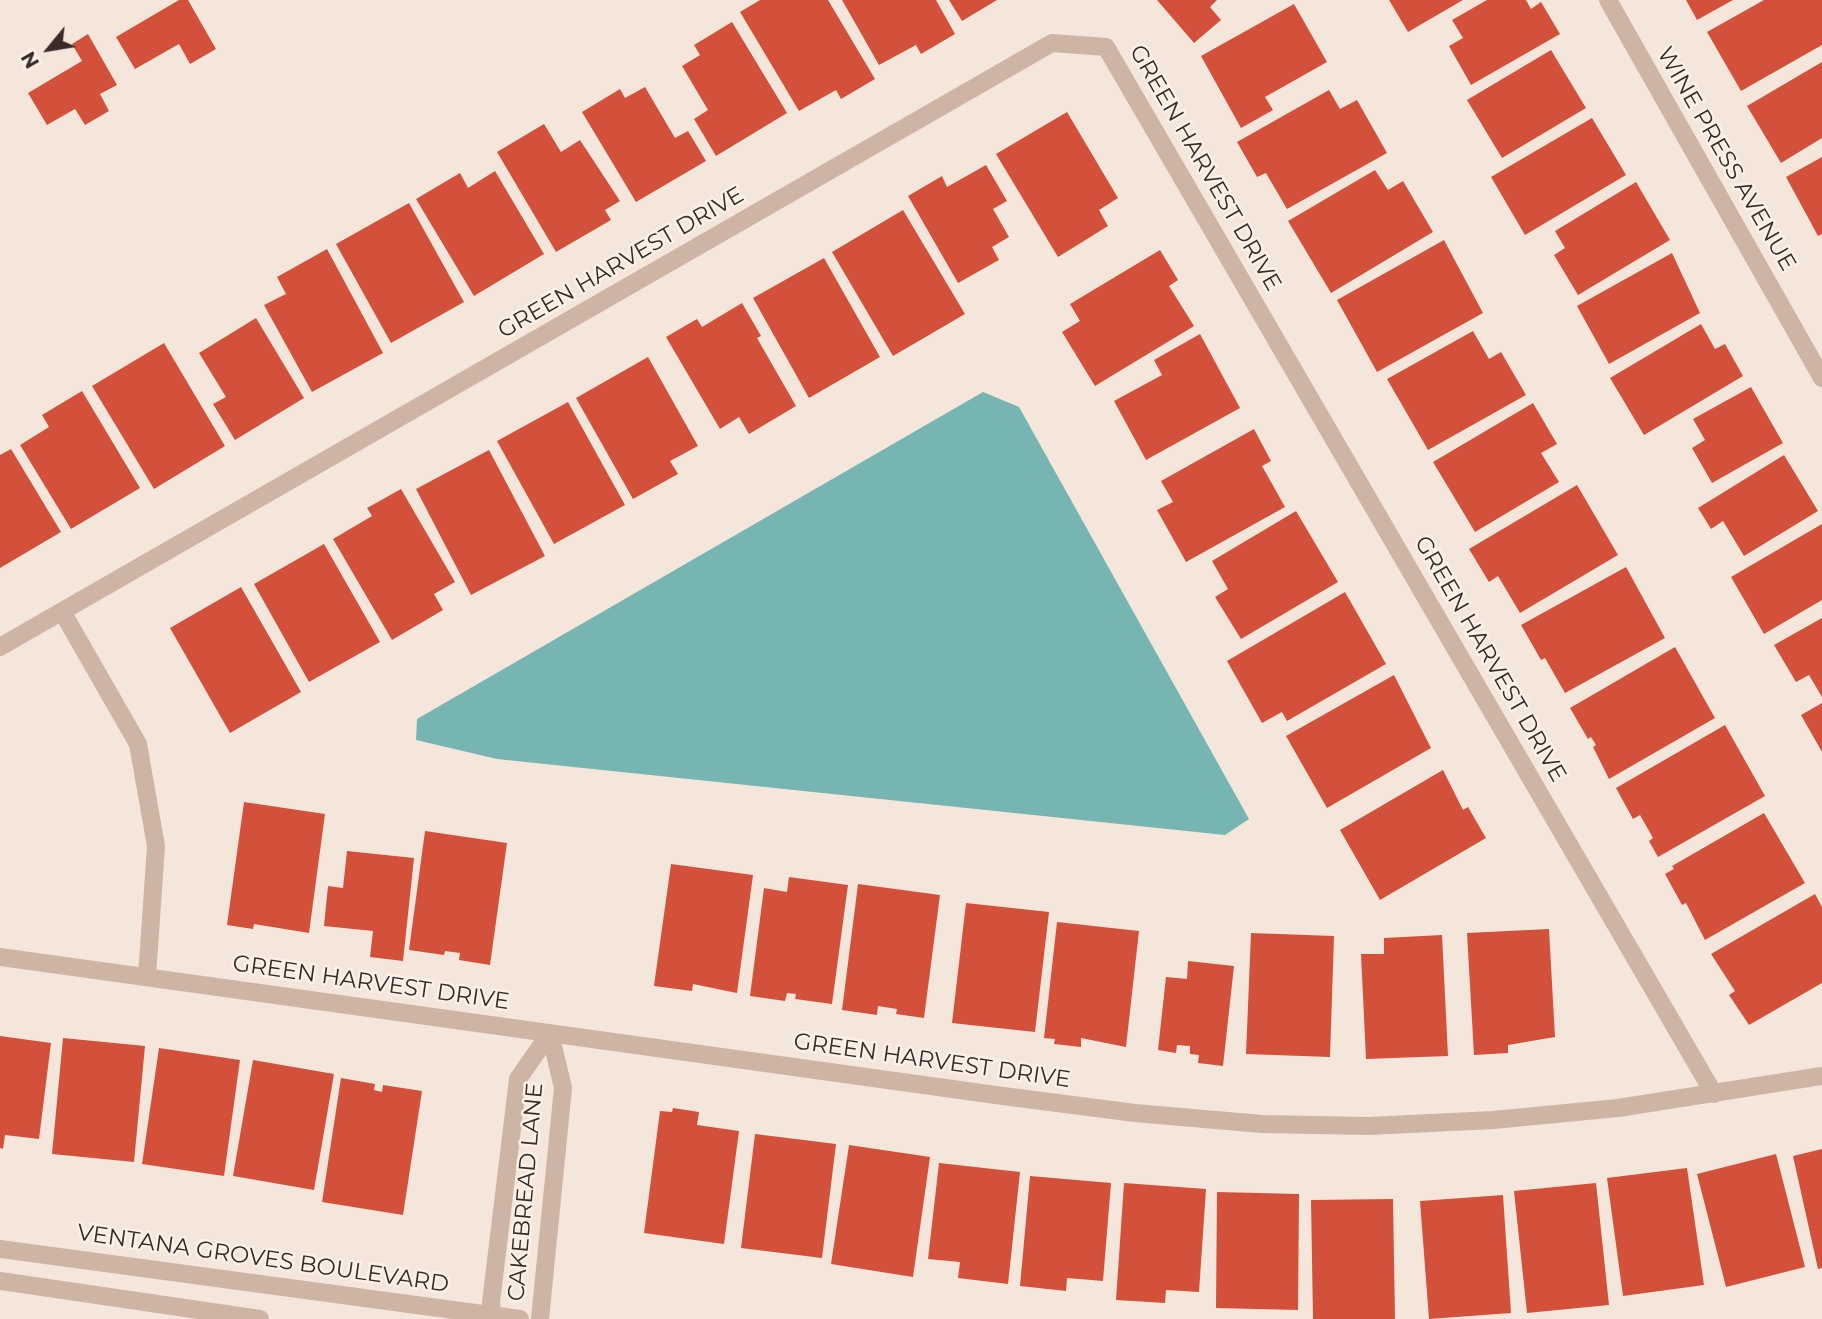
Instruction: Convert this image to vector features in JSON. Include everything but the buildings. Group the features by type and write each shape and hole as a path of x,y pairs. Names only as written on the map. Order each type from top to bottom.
{"street":[{"name":"WINE PRESS AVENUE","path":"1608,0 1822,378"},
{"name":"GREEN HARVEST DRIVE","path":"0,647 1052,43 1106,47 1714,1094"},
{"path":"63,613 138,744 156,846 147,977"},
{"name":"GREEN HARVEST DRIVE","path":"0,957 1096,1108 1262,1124 1369,1126 1493,1120 1618,1108 1822,1076"},
{"name":"CAKEBREAD LANE","path":"491,1317 519,1079 550,1033"},
{"name":"CAKEBREAD LANE","path":"540,1319 563,1088 550,1033"},
{"name":"VENTANA GROVES BOULEVARD","path":"0,1249 520,1319"},
{"path":"0,1282 260,1319"}],"water":[{"path":"983,392 1019,407 1249,819 1225,835 497,759 416,740 417,719"}]}
